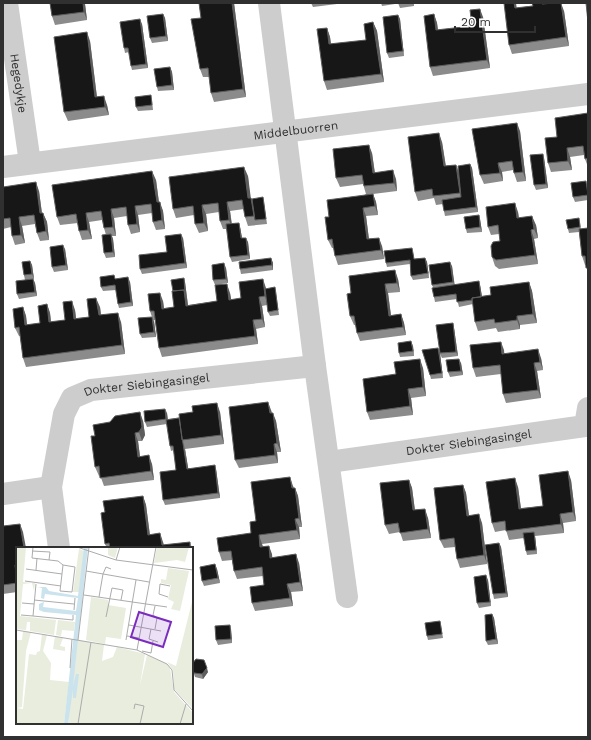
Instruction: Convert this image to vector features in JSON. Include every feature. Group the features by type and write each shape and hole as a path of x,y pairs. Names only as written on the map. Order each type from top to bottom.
{"street":[{"name":"Hegedykje","path":"7,3 30,163"},
{"path":"269,3 287,130 315,366 347,597"},
{"name":"Middelbuorren","path":"3,166 588,94"},
{"name":"Dokter Siebingasingel","path":"59,547 51,487 64,414 72,398 91,390 315,366"},
{"name":"Dokter Siebingasingel","path":"329,462 587,425"},
{"path":"3,494 51,487"}],"building":[{"path":"50,3 83,3 84,12 52,16"},
{"path":"199,3 232,3 243,89 211,93 208,68 200,69 191,19 201,18"},
{"path":"504,3 514,3 515,8 533,6 532,3 561,3 566,37 509,45"},
{"path":"586,3 588,3 588,22"},
{"path":"480,9 487,60 430,67 424,16 434,14 436,30 472,26 470,10"},
{"path":"163,14 166,36 150,38 147,16"},
{"path":"398,15 403,51 387,53 383,17"},
{"path":"140,19 146,64 131,66 128,48 124,48 120,22"},
{"path":"373,22 381,74 324,81 317,29 327,28 329,44 366,40 364,24"},
{"path":"87,32 95,97 104,96 105,107 64,112 54,37"},
{"path":"170,67 172,85 157,87 154,69"},
{"path":"151,95 152,105 136,107 135,97"},
{"path":"588,113 588,158 585,159 583,146 567,148 568,161 548,163 545,138 557,137 555,118"},
{"path":"517,123 523,172 514,173 512,161 498,163 500,173 480,175 472,129"},
{"path":"439,133 444,166 456,165 460,193 433,196 432,189 415,192 408,137"},
{"path":"369,145 373,173 393,170 394,183 364,186 362,175 336,178 333,149"},
{"path":"543,154 546,184 534,185 530,155"},
{"path":"470,164 476,207 444,211 442,200 461,197 458,166"},
{"path":"244,167 248,198 251,198 254,216 245,217 242,200 227,202 229,220 220,221 218,203 202,205 204,223 195,224 193,206 173,209 169,177"},
{"path":"152,171 157,202 160,202 162,220 153,222 151,204 135,206 137,224 128,225 126,207 111,209 113,227 104,228 101,211 86,213 88,230 79,231 76,214 57,217 52,185"},
{"path":"586,181 588,195 573,197 571,183"},
{"path":"36,182 40,213 43,213 46,231 37,233 34,215 19,217 21,235 12,236 10,218 3,219 3,187"},
{"path":"373,194 375,206 363,208 367,239 379,238 381,250 335,256 332,239 328,240 325,217 329,217 327,200"},
{"path":"263,197 266,219 255,220 252,199"},
{"path":"515,203 517,218 532,216 534,229 531,230 535,255 496,260 492,257 491,246 493,242 500,241 498,225 488,227 486,207"},
{"path":"479,215 480,227 466,229 464,217"},
{"path":"579,218 580,227 568,229 566,220"},
{"path":"239,223 241,238 246,238 248,255 230,257 226,224"},
{"path":"588,228 588,268 586,268 585,256 582,256 579,229"},
{"path":"111,234 113,252 104,253 102,235"},
{"path":"181,234 185,263 140,269 139,255 167,252 165,236"},
{"path":"63,245 66,265 52,267 50,247"},
{"path":"412,248 414,259 425,258 428,273 411,276 410,260 386,263 384,251"},
{"path":"271,258 272,265 240,269 239,262"},
{"path":"30,261 32,274 24,275 22,262"},
{"path":"450,262 453,282 432,285 429,265"},
{"path":"224,263 226,279 213,280 212,265"},
{"path":"395,270 397,283 385,284 389,316 401,314 403,327 357,333 354,316 350,316 347,294 351,293 349,276"},
{"path":"114,275 115,279 128,277 131,302 118,304 115,285 101,287 100,277"},
{"path":"184,278 185,294 184,290 173,291 171,280"},
{"path":"33,279 35,292 17,294 16,281"},
{"path":"263,279 265,296 259,297 262,319 253,320 255,336 159,348 154,311 150,311 148,294 160,293 162,309 174,307 172,291 184,290 186,306 217,301 215,285 227,284 229,300 241,298 239,282"},
{"path":"479,281 481,297 457,302 456,294 434,297 432,288"},
{"path":"529,282 533,314 517,316 517,320 495,323 494,319 475,322 472,298 491,295 490,287"},
{"path":"275,287 278,310 268,312 265,289"},
{"path":"96,298 99,315 118,313 122,345 23,358 19,327 15,328 13,309 23,307 25,325 40,323 38,306 47,304 49,322 65,320 63,302 72,301 74,319 89,317 87,299"},
{"path":"152,317 154,332 140,334 138,318"},
{"path":"453,323 456,352 440,353 436,325"},
{"path":"411,341 413,351 399,353 398,343"},
{"path":"501,342 502,354 538,349 540,362 534,363 538,390 503,394 500,365 473,368 470,345"},
{"path":"438,348 442,373 430,375 422,350"},
{"path":"420,359 423,387 408,389 410,406 367,412 363,379 396,374 394,362"},
{"path":"459,359 461,371 448,372 446,360"},
{"path":"268,402 270,413 273,413 277,443 274,444 275,455 235,460 229,407"},
{"path":"217,403 221,435 182,440 179,414 193,412 192,406"},
{"path":"165,409 166,419 145,422 144,411"},
{"path":"140,412 142,427 139,432 135,433 138,457 149,455 151,471 100,478 99,466 95,467 91,436 95,436 93,425 110,422 115,416"},
{"path":"179,418 187,469 215,465 218,493 163,500 160,472 176,470 173,446 170,446 166,420"},
{"path":"568,471 573,512 560,514 561,524 506,531 505,521 492,523 486,482 515,478 519,509 543,506 539,475"},
{"path":"290,477 292,488 295,488 299,518 295,519 297,530 259,535 260,547 269,546 270,558 296,554 300,582 287,584 290,598 252,603 250,587 264,585 262,567 234,571 231,551 219,552 217,538 251,533 250,522 256,521 251,482"},
{"path":"409,480 413,510 425,509 428,529 400,533 398,523 385,525 380,483"},
{"path":"463,485 467,516 479,514 484,555 457,559 454,538 440,540 434,488"},
{"path":"143,496 148,535 160,533 162,545 190,542 190,547 110,547 109,543 105,544 101,513 105,512 103,501"},
{"path":"20,524 24,547 16,547 16,583 3,585 3,526"},
{"path":"534,532 536,550 526,551 523,533"},
{"path":"499,543 506,593 493,594 485,545"},
{"path":"215,564 218,578 202,581 200,567"},
{"path":"486,575 490,602 477,603 474,577"},
{"path":"492,614 496,639 486,641 485,615"},
{"path":"440,621 442,634 427,636 425,623"},
{"path":"230,625 231,639 216,640 215,626"},
{"path":"196,659 204,660 207,668 202,674 194,673 193,663"}]}
